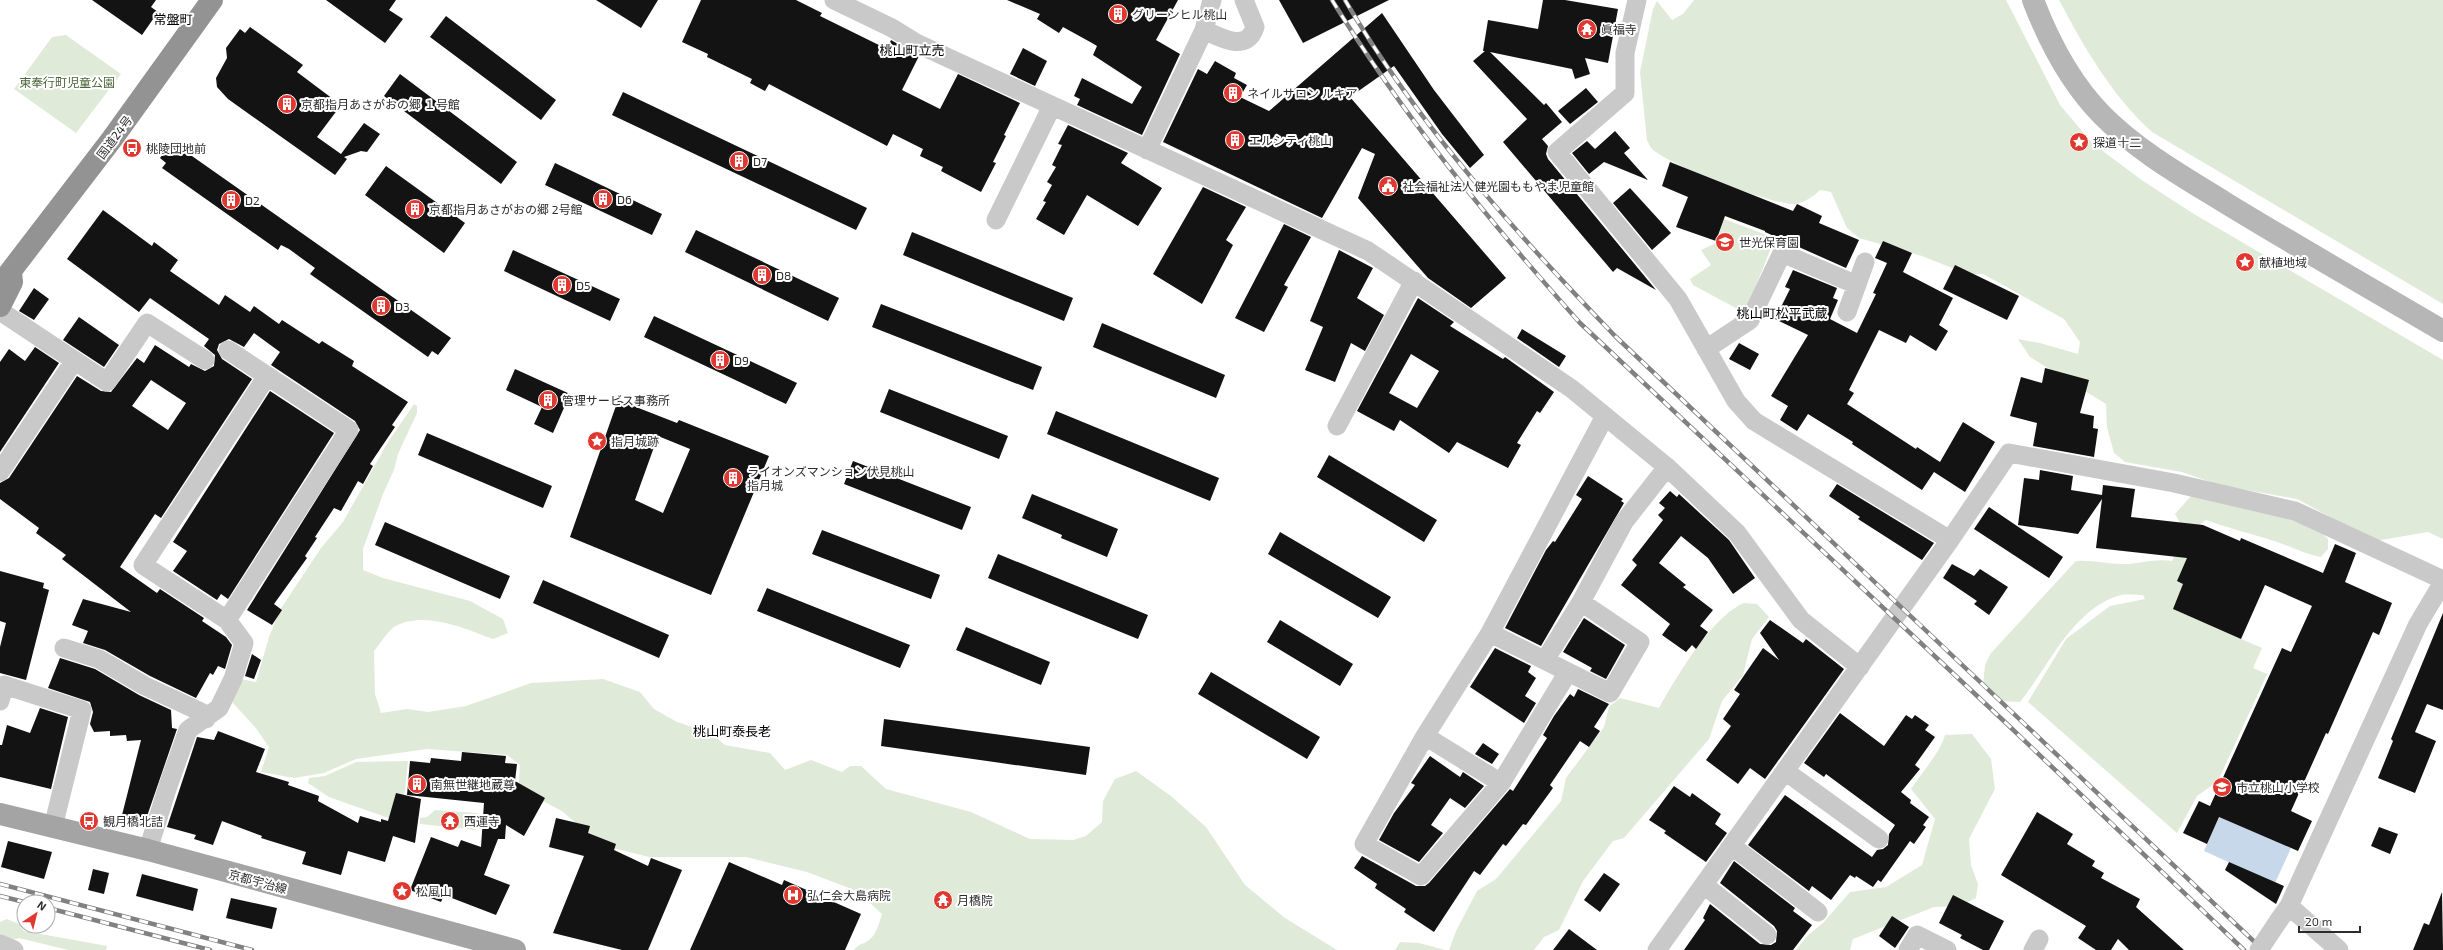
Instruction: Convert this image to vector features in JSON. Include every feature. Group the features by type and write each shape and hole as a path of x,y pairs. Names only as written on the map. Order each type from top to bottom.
{"highway":[{"name":"国道24号","path":"0,306 12,282 4,277 116,134 212,0"}],"main road":[{"name":"京都宇治線","path":"0,814 148,850 515,950"}],"street":[{"path":"834,0 892,28 918,44 1368,251 1572,389 1667,467 1737,533 1801,620 1860,667"},
{"path":"1147,150 1204,30 1212,0"},
{"path":"1204,30 1232,41 1242,43 1249,39 1255,27 1244,0"},
{"path":"1637,0 1625,53 1624,93 1557,152 1678,299 1736,401 1754,422 1950,540"},
{"path":"2033,0 2044,29 2068,72 2087,99 2121,132 2155,159 2277,235 2443,331"},
{"path":"996,220 1052,106"},
{"path":"1706,349 1750,320 1782,253 1857,285"},
{"path":"1847,312 1865,262"},
{"path":"1337,426 1414,281"},
{"path":"0,311 107,382 147,323 205,360"},
{"path":"227,620 349,430 228,350"},
{"path":"0,472 74,361"},
{"path":"148,850 166,789 188,730 206,719 219,708 233,679 244,642 227,620 143,565 267,376"},
{"path":"1568,672 1501,783 1421,876 1364,844 1424,736 1490,633 1605,416"},
{"path":"1657,950 1950,540 2009,453 2174,483 2295,511 2443,581 2418,624 2284,913 2259,950"},
{"path":"1545,660 1581,602 1624,522 1667,467"},
{"path":"1490,633 1610,693 1640,642 1581,602"},
{"path":"64,648 99,659 145,686 201,712 206,719"},
{"path":"0,701 4,685 82,710 53,827"},
{"path":"1424,736 1501,783"},
{"path":"1786,771 1879,839"},
{"path":"1732,846 1818,912"},
{"path":"1704,885 1767,935"},
{"path":"2284,913 2339,950"},
{"path":"1908,950 1917,935 1947,950"},
{"path":"0,944 14,950"}],"green space":[{"path":"1694,0 2006,0 2060,105 2092,143 2143,181 2194,214 2443,360 2443,539 2428,532 2375,541 2297,499 2219,485 2182,472 2125,462 2114,453 2107,427 2106,404 2030,357 2018,339 2040,343 2078,354 2080,342 2064,319 1983,274 1967,274 1922,256 1859,238 1847,228 1831,192 1820,190 1797,204 1768,199 1699,174 1662,156 1652,149 1647,141 1640,72 1653,9 1657,1 1672,20 1683,14"},
{"path":"2059,0 2443,0 2443,304 2152,132 2124,103 2100,70 2078,35"},
{"name":"東奉行町児童公園","path":"66,35 121,74 76,133 14,89 52,37"},
{"path":"1724,219 1775,238 1747,308 1743,312 1693,285 1690,279 1711,265 1701,250 1716,243"},
{"path":"414,404 417,406 417,413 398,454 394,470 383,494 363,549 363,570 383,578 470,601 503,619 508,633 493,639 444,622 431,620 406,622 394,627 374,651 375,694 381,713 407,709 428,712 466,706 531,683 603,679 640,692 654,709 677,722 711,733 725,745 770,753 785,770 811,760 842,772 850,766 861,766 886,789 971,812 1030,839 1073,840 1086,836 1102,822 1103,801 1115,779 1136,771 1171,796 1206,827 1245,885 1285,918 1337,950 854,950 872,938 882,914 857,891 807,872 746,857 649,857 601,845 562,811 541,800 518,792 520,765 507,755 427,749 356,759 324,773 294,778 261,772 269,747 255,727 232,702 240,679 256,682 269,637 280,610 321,548 343,522 388,442"},
{"path":"2191,496 2314,525 2328,539 2328,549 2321,557 2315,556 2268,539 2206,520 2195,528 2185,598 2177,611 2262,648 2253,668 2267,674 2218,781 2197,796 2177,833 2028,702 2066,639 2110,606 2145,599 2143,595 2121,595 2104,602 2089,612 2063,640 2020,702 1997,701 1983,685 1985,665 1991,653 2076,561 2128,564 2159,560 2172,561 2178,547 2183,528 2175,514"},
{"path":"1744,603 1757,604 1769,617 1752,639 1743,675 1722,701 1709,739 1624,838 1613,841 1583,881 1559,930 1544,937 1534,950 1449,950 1456,931 1477,891 1496,879 1561,801 1566,778 1604,727 1609,707 1620,698 1659,708 1685,665 1708,634 1732,610"},
{"path":"1972,734 1991,759 1995,789 1969,839 1971,865 1978,884 1976,898 1961,906 1934,907 1853,939 1850,950 1796,950 1807,936 1823,923 1850,892 1886,887 1922,865 1935,819 1911,789 1935,756 1943,742 1945,735"},
{"path":"408,761 405,791 397,821 329,797 308,783 309,778 325,776 356,762"},
{"path":"435,810 477,813 476,830 420,824 420,818 427,817"},
{"path":"7,919 16,923 16,934 41,934 107,946 106,950 68,950 19,938 10,941 0,939 0,922"},
{"path":"1400,942 1419,943 1445,950 1395,950"}],"water":[{"path":"2219,817 2291,848 2275,883 2204,851"}],"building":[{"path":"92,0 156,0 151,7 158,12 142,35"},
{"path":"326,0 396,0 389,10 403,19 385,43"},
{"path":"596,0 658,0 641,28"},
{"path":"701,0 796,0 822,13 820,16 887,49 891,40 919,56 902,90 940,109 958,74 1020,103 1004,135 1006,136 993,162 996,163 981,192 941,171 943,167 920,156 923,149 893,134 887,146 769,84 765,91 750,83 752,79 707,57 708,54 682,42"},
{"path":"1007,0 1178,0 1156,40 1180,54 1142,135 1077,105 1080,99 1074,96 1082,78 1132,104 1142,87 1093,55 1097,46 1063,27 1059,33 1037,19 1040,14"},
{"path":"1279,0 1389,0 1303,43"},
{"path":"1543,0 1565,0 1618,9 1608,63 1585,58 1590,74 1575,79 1572,69 1490,52 1544,105 1546,103 1562,122 1542,139 1548,146 1546,154 1548,159 1656,290 1617,268 1613,272 1503,142 1527,119 1473,61 1485,51 1483,51 1488,20 1538,29"},
{"path":"1382,13 1434,90 1484,155 1470,168 1442,134 1394,66 1350,97 1506,278 1471,308 1428,278 1358,198 1375,154 1362,148 1322,218 1163,142 1198,69 1207,74 1215,61 1236,73 1234,78 1247,85 1240,97 1269,111"},
{"path":"446,16 556,100 541,120 430,37"},
{"name":"京都指月あさがおの郷 １号館","path":"250,27 303,65 297,72 341,105 317,137 341,154 364,123 380,134 367,152 361,151 344,157 347,159 335,175 228,99 217,87 216,78 227,58 226,48 240,29 245,33"},
{"path":"1023,48 1047,61 1035,86 1010,74"},
{"path":"400,74 517,162 501,184 384,96"},
{"path":"1586,88 1598,102 1570,124 1558,111"},
{"name":"D7","path":"623,92 867,208 856,230 612,115"},
{"path":"1068,125 1128,153 1121,163 1162,188 1138,226 1087,195 1064,235 1036,219 1046,202 1043,201 1052,185 1047,182 1056,167 1052,165 1062,145 1058,144"},
{"path":"1615,131 1630,148 1624,153 1648,180 1604,162 1589,174 1572,153 1587,141 1595,149"},
{"path":"172,142 451,338 438,355 432,351 428,357 310,274 315,268 289,249 281,245 278,250 162,168 166,163 160,158"},
{"path":"1670,162 1793,211 1797,204 1822,216 1819,223 1859,240 1846,268 1765,231 1725,216 1716,241 1676,227 1688,197 1662,186"},
{"name":"D6","path":"555,163 662,214 652,235 545,185"},
{"name":"京都指月あさがおの郷 2号館","path":"386,166 465,223 444,253 365,195"},
{"path":"1203,187 1246,207 1226,240 1233,245 1202,304 1153,274"},
{"path":"1630,188 1671,233 1652,250 1613,203"},
{"path":"103,210 152,246 154,242 178,260 170,271 219,305 225,295 250,312 254,306 279,324 282,320 319,344 322,341 354,361 352,366 408,402 392,425 395,427 370,464 373,466 363,484 358,481 341,511 334,508 315,537 317,538 305,556 307,558 274,604 282,610 272,625 247,610 360,430 355,421 271,365 280,352 254,333 244,347 229,339 219,344 217,350 222,359 252,379 161,518 155,514 120,567 157,593 160,589 204,618 202,621 226,637 232,645 225,669 218,666 213,675 210,673 196,698 150,676 105,650 83,643 88,631 72,625 83,599 131,612 62,559 66,555 36,533 39,528 0,499 0,483 9,478 77,376 101,391 111,392 137,358 144,363 155,345 189,367 191,364 205,371 214,366 215,355 204,346 209,339 150,298 139,312 67,259","holes":["151,380 186,403 168,430 132,406"]},
{"path":"1284,224 1311,237 1284,285 1288,287 1264,332 1235,318"},
{"name":"D8","path":"696,230 839,298 828,321 685,252"},
{"path":"912,232 1073,298 1064,321 903,255"},
{"path":"1883,241 1912,253 1903,272 1953,298 1939,325 1948,331 1936,351 1910,335 1906,343 1879,330 1849,390 1854,393 1847,404 1916,449 1917,447 1940,462 1963,422 1995,442 1965,492 1934,472 1922,490 1852,444 1853,442 1808,414 1797,431 1780,420 1788,406 1771,396 1808,335 1775,319 1790,289 1785,287 1793,270 1837,288 1833,298 1838,300 1830,319 1857,333 1876,294 1873,293 1887,263 1875,258"},
{"name":"D5","path":"513,250 620,299 610,321 504,271"},
{"path":"1339,250 1373,268 1357,298 1384,315 1365,351 1351,343 1335,382 1305,370 1323,327 1310,321"},
{"path":"1955,265 2019,296 2007,320 1943,289"},
{"path":"34,288 49,299 34,320 19,311"},
{"path":"1418,298 1454,322 1450,326 1503,359 1505,357 1554,392 1540,413 1537,411 1517,443 1521,445 1508,468 1457,442 1449,453 1400,420 1394,431 1357,411","holes":["1411,354 1439,371 1417,408 1389,393"]},
{"path":"881,304 1042,367 1033,390 872,327"},
{"name":"D9","path":"654,316 797,383 786,404 644,337"},
{"path":"79,317 119,345 104,367 63,340"},
{"path":"1102,323 1225,375 1216,398 1093,347"},
{"path":"1522,329 1566,356 1559,367 1517,338"},
{"path":"1739,343 1759,354 1750,370 1729,359"},
{"path":"35,347 59,363 0,452 0,362 9,349 25,361"},
{"path":"2045,368 2089,380 2080,413 2094,416 2093,428 2098,429 2094,457 2033,446 2037,423 2010,416 2021,377 2042,383"},
{"name":"管理サービス事務所","path":"515,369 570,394 553,433 534,424 542,407 506,390"},
{"path":"889,389 1008,436 999,459 880,412"},
{"path":"270,391 334,433 228,599 221,594 217,600 173,571 187,551 173,542"},
{"name":"ライオンズマンション伏見桃山 指月城","path":"618,400 677,423 679,420 769,456 711,595 570,537","holes":["658,436 690,449 663,513 635,500"]},
{"path":"1056,411 1219,478 1210,501 1047,434"},
{"path":"427,433 552,486 543,508 418,455"},
{"path":"1329,455 1437,520 1424,542 1317,477"},
{"path":"853,461 971,507 962,530 844,484"},
{"path":"2040,470 2073,476 2071,490 2102,495 2103,485 2135,489 2131,517 2203,525 2240,541 2241,538 2323,573 2335,544 2356,553 2345,582 2392,603 2379,635 2373,632 2328,734 2326,733 2291,811 2312,821 2298,851 2219,817 2207,844 2183,833 2199,801 2210,806 2282,648 2291,652 2312,606 2265,585 2241,639 2173,609 2183,584 2177,581 2187,558 2096,548 2102,499 2078,534 2018,525 2024,478 2039,480"},
{"path":"1588,476 1623,499 1621,501 1624,503 1541,646 1505,628 1546,550 1553,541 1555,542 1582,499 1576,495"},
{"path":"1837,484 1934,543 1922,560 1858,519 1860,517 1829,496"},
{"path":"1670,491 1677,497 1679,494 1729,540 1755,578 1733,594 1708,558 1681,536 1659,563 1686,585 1683,587 1713,610 1700,626 1708,632 1696,649 1692,645 1686,652 1662,635 1670,624 1621,585 1637,565 1632,560 1663,520 1658,515 1665,508 1659,503"},
{"path":"1032,494 1118,529 1107,557 1061,538 1062,535 1022,518"},
{"path":"1989,507 2063,557 2049,578 1974,529"},
{"path":"385,522 510,576 500,599 375,545"},
{"path":"822,530 940,575 931,599 812,554"},
{"path":"1280,532 1391,597 1378,618 1268,554"},
{"path":"998,554 1148,615 1138,639 988,578"},
{"path":"1952,564 1974,576 1980,569 2008,587 1989,615 1974,604 1977,601 1943,578"},
{"path":"0,571 44,583 43,588 49,590 26,680 0,673 0,647 6,623 0,621"},
{"path":"543,580 669,635 659,658 533,603"},
{"path":"767,588 910,645 900,668 757,611"},
{"path":"2443,613 2443,710 2427,704 2415,732 2436,741 2415,793 2378,778 2393,741 2391,739"},
{"path":"1584,618 1625,645 1606,679 1590,671 1592,668 1563,652"},
{"path":"1280,620 1353,664 1340,686 1267,642"},
{"path":"1770,620 1803,643 1806,639 1844,669 1765,779 1750,768 1738,784 1706,760 1731,726 1723,719 1740,694 1734,690 1763,648 1779,660 1760,633"},
{"path":"966,627 1050,662 1041,685 956,650"},
{"path":"1495,648 1531,666 1528,672 1536,678 1525,696 1536,703 1524,723 1470,687"},
{"path":"252,654 261,660 254,679 245,676"},
{"path":"60,658 95,669 139,695 171,710 172,728 177,729 144,825 121,819 141,740 127,741 126,735 110,736 110,731 94,732 90,724 93,712 90,702 48,688"},
{"path":"1211,672 1320,737 1307,759 1198,694"},
{"path":"1578,689 1609,704 1594,727 1600,731 1589,747 1580,741 1550,785 1553,788 1526,825 1523,824 1506,846 1503,844 1480,875 1474,871 1434,932 1404,912 1406,909 1375,888 1377,884 1354,868 1362,856 1416,886 1425,886 1429,883 1510,789 1513,791 1547,738 1543,735 1554,716 1570,694 1574,697"},
{"path":"40,708 68,717 51,789 0,777 0,745 2,745 7,725 30,733"},
{"path":"1840,713 1884,746 1906,715 1912,719 1915,715 1929,725 1925,730 1935,737 1915,765 1920,769 1901,792 1911,800 1910,803 1929,817 1923,825 1926,827 1914,844 1910,841 1881,882 1878,880 1873,887 1856,876 1855,878 1850,875 1831,900 1812,886 1809,891 1748,845 1785,795 1872,857 1877,850 1883,849 1888,845 1889,834 1895,825 1826,774 1824,777 1804,763"},
{"path":"884,719 1090,747 1086,775 881,746"},
{"path":"218,731 265,749 256,772 289,782 288,785 319,796 318,801 358,823 360,816 381,822 381,819 388,821 396,793 421,799 415,843 393,836 385,862 348,851 341,875 302,864 306,852 261,838 262,836 222,821 213,845 194,839 196,835 167,827 197,737 214,740"},
{"path":"1483,743 1499,754 1492,764 1475,754"},
{"path":"462,752 506,756 505,763 517,764 515,781 545,798 524,836 506,825 505,839 498,839 484,875 510,885 496,915 444,895 441,902 410,890 431,837 458,847 461,840 481,847 484,803 407,795 410,761 430,763 431,758 461,761"},
{"path":"1430,756 1460,777 1463,772 1484,786 1465,808 1450,798 1431,825 1443,833 1419,862 1379,840 1394,813 1415,785 1411,783"},
{"path":"1674,786 1690,797 1692,793 1721,814 1715,824 1727,833 1706,862 1664,833 1666,831 1649,820"},
{"path":"2037,812 2073,834 2067,844 2095,861 2092,866 2104,873 2101,878 2140,899 2136,907 2184,950 2129,950 2118,939 2111,950 2096,950 2078,938 2086,926 2001,875"},
{"path":"556,818 590,826 588,833 616,844 614,850 648,866 651,858 682,870 648,950 622,950 553,933 584,856 549,847"},
{"path":"2379,827 2398,834 2390,854 2371,846"},
{"path":"8,841 52,852 44,879 1,867"},
{"path":"1734,861 1795,908 1793,911 1812,925 1793,950 1684,950 1705,920 1703,918 1710,904 1760,944 1771,945 1776,942 1777,931 1774,926 1720,883"},
{"path":"729,862 782,885 784,880 861,914 845,950 690,950"},
{"path":"2229,862 2284,886 2276,904 2225,870"},
{"path":"93,869 109,873 104,894 88,890"},
{"path":"1604,873 1620,884 1600,912 1584,900"},
{"path":"142,874 198,889 193,911 136,896"},
{"path":"2442,892 2443,950 2413,950 2424,923 2429,925"},
{"path":"1953,895 2004,921 1989,950 1983,950 1960,938 1962,935 1939,923"},
{"path":"231,898 277,908 272,929 226,918"},
{"path":"1892,916 1909,927 1895,948 1879,936"},
{"path":"1569,929 1597,950 1553,950"}],"railway":[{"path":"1332,0 1388,85 1418,127 1513,246 1580,323 2007,724 2244,950"},
{"path":"1345,0 1373,46 1436,134 1505,217 1615,336 2263,950"},
{"path":"0,884 252,950"},
{"path":"0,896 16,900"},
{"path":"56,910 210,950"}],"place":[{"name":"グリーンヒル桃山","path":"1118,14"},
{"name":"眞福寺","path":"1587,29"},
{"name":"ネイルサロン ルキア","path":"1233,93"},
{"name":"京都指月あさがおの郷 １号館","path":"287,104"},
{"name":"エルシティ桃山","path":"1235,140"},
{"name":"探道十二","path":"2079,142"},
{"name":"桃陵団地前","path":"132,148"},
{"name":"D7","path":"739,161"},
{"name":"社会福祉法人健光園ももやま児童館","path":"1388,186"},
{"name":"D6","path":"603,199"},
{"name":"D2","path":"231,200"},
{"name":"京都指月あさがおの郷 2号館","path":"415,209"},
{"name":"世光保育園","path":"1725,242"},
{"name":"献植地域","path":"2245,262"},
{"name":"D8","path":"762,275"},
{"name":"D5","path":"562,285"},
{"name":"D3","path":"381,306"},
{"name":"D9","path":"720,360"},
{"name":"管理サービス事務所","path":"548,400"},
{"name":"指月城跡","path":"597,441"},
{"name":"ライオンズマンション伏見桃山 指月城","path":"733,478"},
{"name":"南無世継地蔵尊","path":"417,784"},
{"name":"市立桃山小学校","path":"2222,787"},
{"name":"観月橋北詰","path":"89,821"},
{"name":"西運寺","path":"450,821"},
{"name":"松風山","path":"402,891"},
{"name":"弘仁会大島病院","path":"793,895"},
{"name":"月橋院","path":"943,900"}],"district":[{"name":"常盤町","path":"173,19"},
{"name":"桃山町立売","path":"912,50"},
{"name":"桃山町松平武蔵","path":"1782,313"},
{"name":"桃山町泰長老","path":"732,731"}]}
